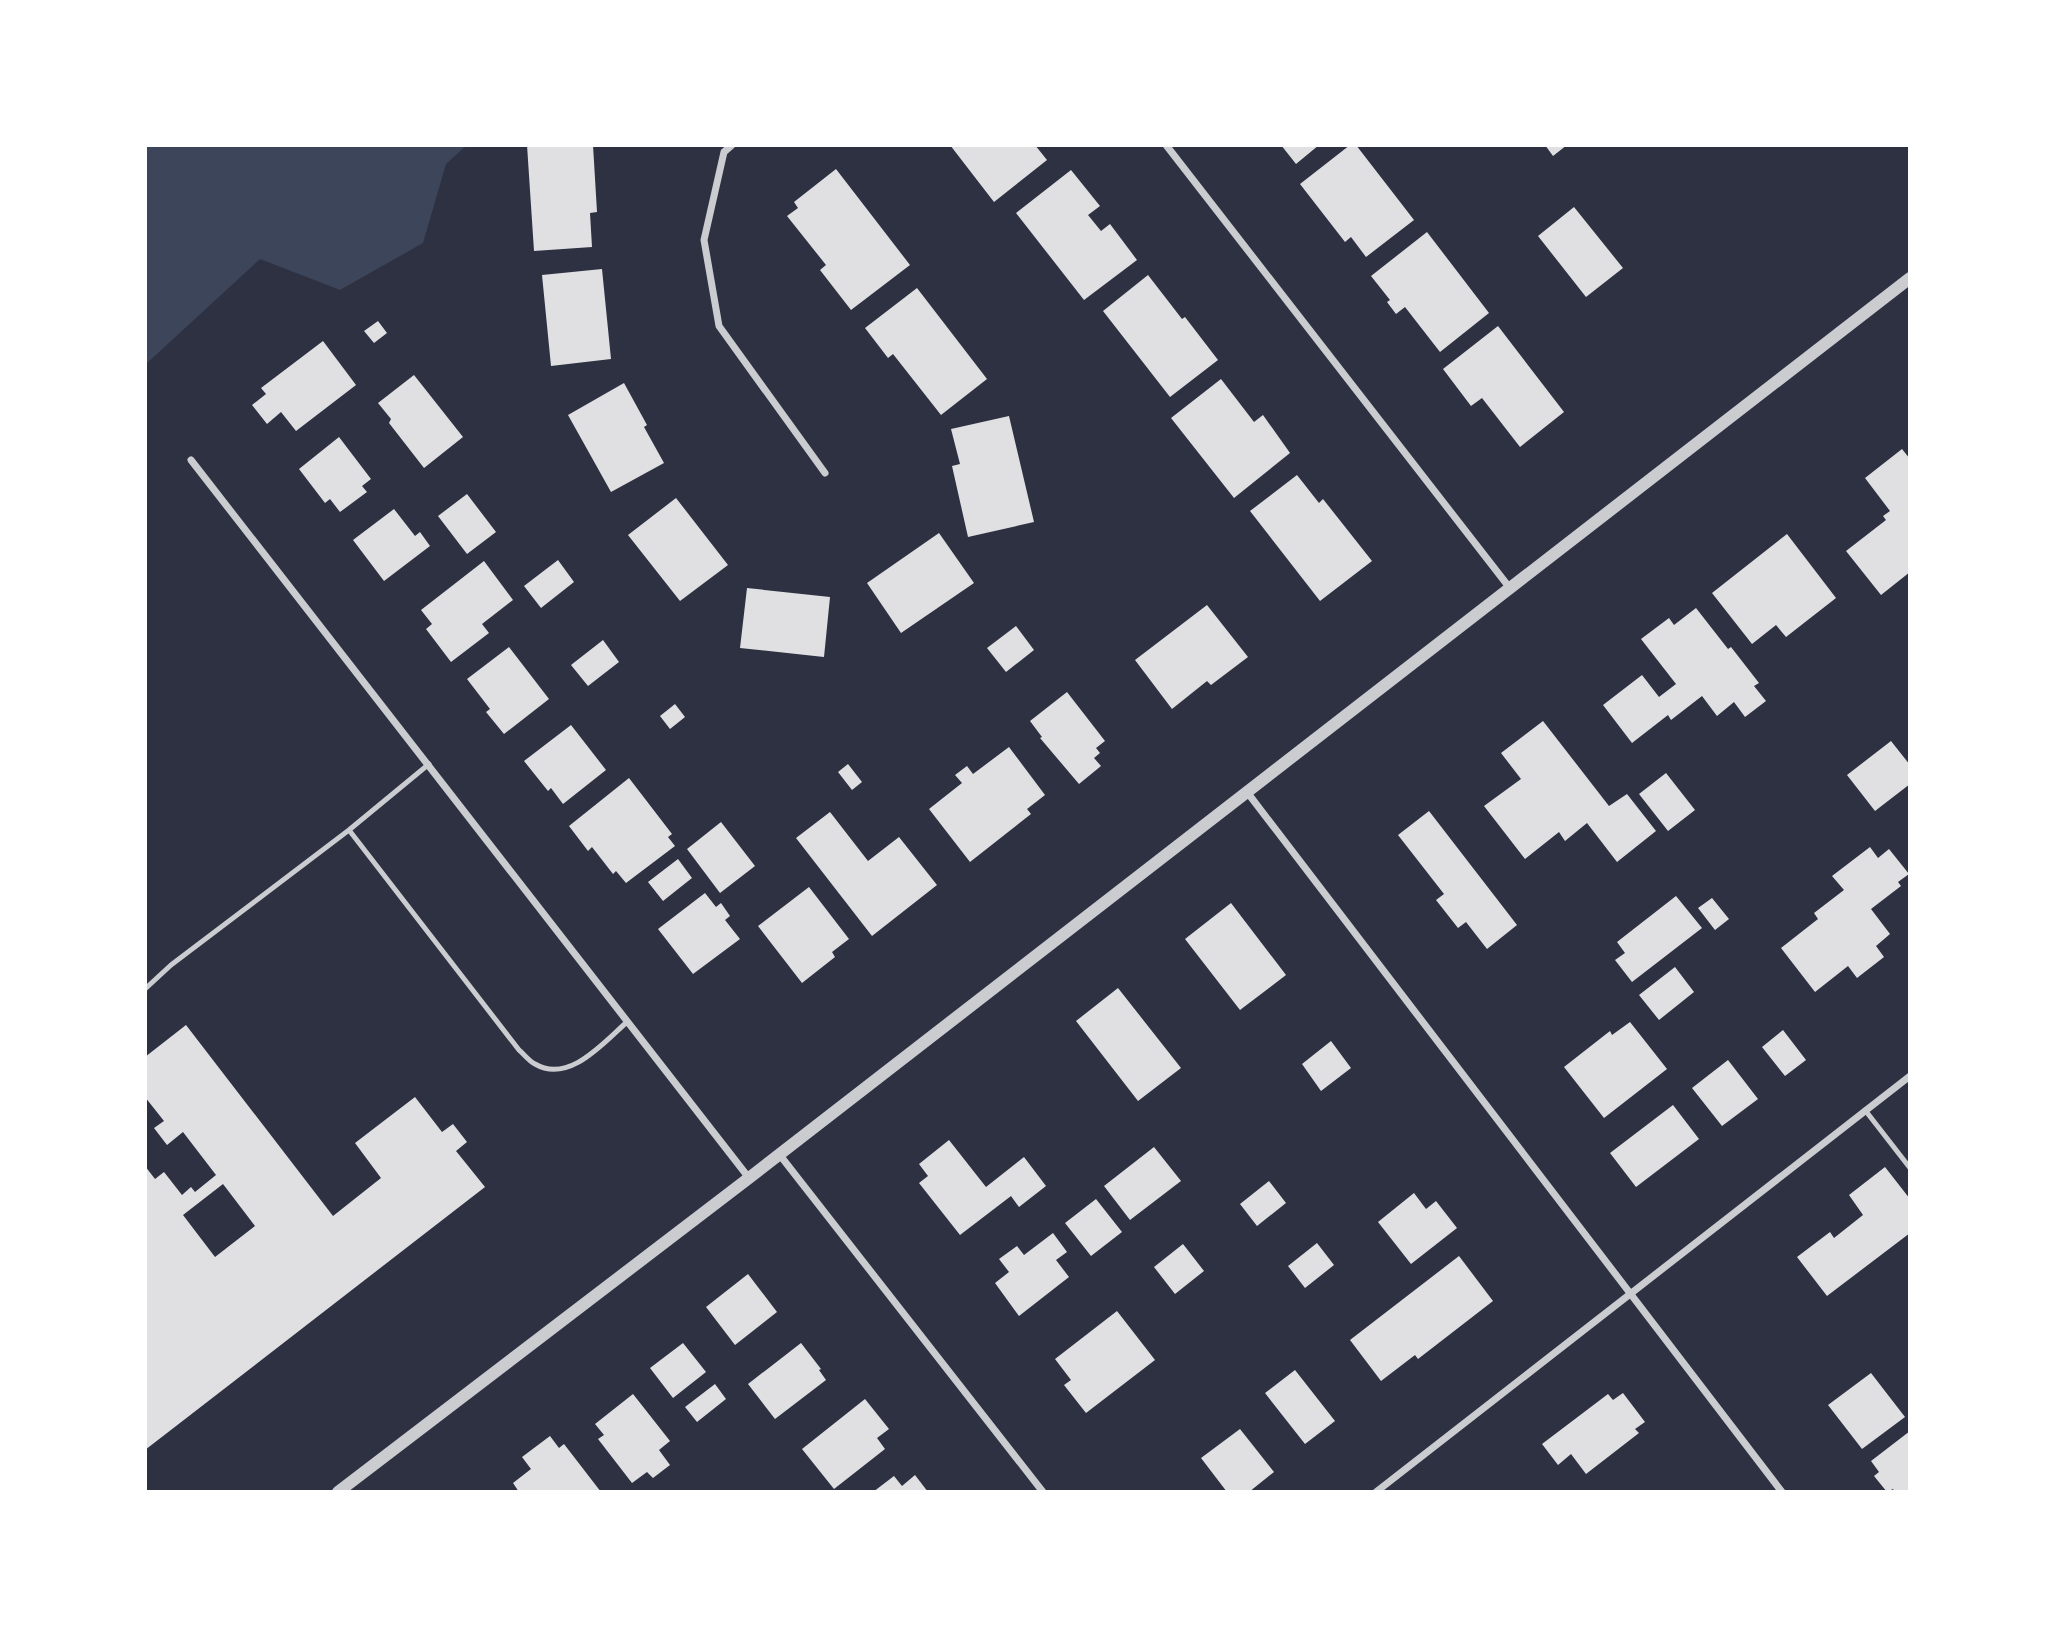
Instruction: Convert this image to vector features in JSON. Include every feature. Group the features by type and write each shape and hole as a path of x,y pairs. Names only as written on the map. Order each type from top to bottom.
{"street":[{"path":"732,145 724,152 704,240 719,326 825,474"},
{"path":"1166,145 1509,587"},
{"path":"338,1492 749,1178 1910,278"},
{"path":"191,460 749,1178"},
{"path":"1247,792 1782,1492"},
{"path":"1376,1492 1910,1076"},
{"path":"779,1154 1043,1492"}],"lane":[{"path":"145,989 171,965 349,830 429,764"},
{"path":"349,830 519,1050 534,1064 553,1071 569,1068 593,1052 627,1022"},
{"path":"1865,1110 1910,1168"}],"shaded area":[{"path":"145,145 467,145 446,164 423,243 340,290 260,259 145,365"}],"building":[{"path":"527,145 593,145 597,212 590,213 592,247 534,251"},
{"path":"950,145 1035,145 1047,160 994,202"},
{"path":"1281,145 1319,145 1296,164"},
{"path":"1350,145 1356,145 1414,220 1366,257 1351,237 1345,242 1300,184"},
{"path":"1545,145 1567,145 1553,156"},
{"path":"836,169 910,265 851,310 820,270 826,265 787,216 798,208 794,202"},
{"path":"1071,170 1100,206 1088,215 1101,231 1110,224 1137,260 1084,300 1016,213"},
{"path":"1574,207 1623,268 1586,297 1538,236"},
{"path":"1427,232 1489,313 1440,352 1405,307 1396,314 1387,302 1390,300 1371,276"},
{"path":"602,269 611,359 551,366 542,275"},
{"path":"1148,275 1218,360 1170,397 1103,311"},
{"path":"917,288 987,379 941,415 893,354 888,358 865,328"},
{"path":"378,321 387,333 374,343 364,331"},
{"path":"1498,326 1564,412 1520,447 1482,398 1471,406 1443,369"},
{"path":"323,341 356,385 296,431 281,412 267,424 252,405 266,394 261,388"},
{"path":"414,375 463,437 424,468 389,423 391,419 378,403"},
{"path":"1221,379 1254,422 1263,415 1290,453 1234,498 1171,418"},
{"path":"624,383 664,463 611,492 568,415"},
{"path":"1009,416 1034,522 968,537 952,466 960,464 951,429"},
{"path":"339,437 371,479 362,486 367,492 340,512 330,499 325,503 299,469"},
{"path":"1902,449 1910,459 1910,572 1881,595 1846,551 1886,520 1883,516 1890,511 1865,478"},
{"path":"1297,475 1319,503 1323,499 1372,561 1320,601 1250,511"},
{"path":"467,494 496,532 467,554 438,516"},
{"path":"676,498 728,565 680,601 628,535"},
{"path":"394,509 415,536 420,532 430,546 384,581 353,540"},
{"path":"939,533 974,583 901,633 867,583"},
{"path":"1787,534 1836,598 1786,637 1776,625 1752,644 1712,593"},
{"path":"558,560 574,582 541,608 524,586"},
{"path":"484,561 513,600 482,624 489,633 451,662 426,629 432,624 421,610"},
{"path":"747,588 830,597 824,657 740,648"},
{"path":"1207,605 1248,657 1211,685 1207,681 1172,709 1135,660"},
{"path":"1696,608 1759,683 1754,686 1766,701 1745,717 1734,702 1717,716 1702,696 1671,720 1668,715 1632,743 1603,705 1642,675 1659,697 1676,684 1641,639 1669,618 1674,625"},
{"path":"1016,626 1034,650 1006,672 987,648"},
{"path":"603,640 619,662 588,686 571,665"},
{"path":"509,647 549,699 504,734 486,712 490,709 467,679"},
{"path":"1067,692 1105,741 1096,748 1100,753 1094,758 1101,766 1079,784 1040,738 1042,737 1030,721"},
{"path":"675,704 685,717 670,729 660,716"},
{"path":"1543,721 1609,806 1627,794 1656,831 1617,862 1587,823 1565,841 1559,832 1525,859 1484,806 1521,779 1501,753"},
{"path":"571,725 606,770 563,804 551,788 548,791 524,761"},
{"path":"1891,741 1910,765 1910,784 1875,811 1847,775"},
{"path":"1009,747 1045,795 1027,809 1031,814 970,862 929,809 962,783 955,775 967,766 973,774"},
{"path":"848,764 862,782 852,790 838,772"},
{"path":"1666,773 1695,810 1668,831 1639,794"},
{"path":"629,778 672,834 668,837 675,846 626,883 616,871 613,874 592,847 588,851 569,826"},
{"path":"1429,811 1517,925 1487,949 1466,922 1458,928 1436,900 1444,894 1398,835"},
{"path":"830,812 868,861 899,837 937,885 872,936 796,838"},
{"path":"721,822 755,866 720,893 687,849"},
{"path":"1870,847 1878,858 1889,849 1909,874 1898,882 1901,886 1871,909 1890,934 1876,946 1884,957 1857,978 1848,966 1815,992 1781,948 1818,919 1814,913 1844,890 1832,876"},
{"path":"678,859 692,878 663,901 648,882"},
{"path":"809,887 849,939 832,952 835,957 802,983 758,926"},
{"path":"705,893 716,907 721,903 730,916 725,920 740,939 693,974 658,929"},
{"path":"1676,896 1702,928 1632,982 1615,960 1625,953 1617,942"},
{"path":"1712,898 1729,919 1715,930 1698,908"},
{"path":"1231,903 1286,975 1240,1010 1185,939"},
{"path":"1675,967 1694,992 1659,1020 1639,995"},
{"path":"1118,988 1181,1068 1138,1101 1076,1021"},
{"path":"1630,1022 1667,1069 1604,1118 1564,1067 1610,1031 1612,1035"},
{"path":"186,1025 333,1216 381,1178 355,1143 415,1097 442,1132 453,1124 467,1142 456,1151 485,1187 145,1450 145,1166 155,1179 164,1172 182,1195 191,1187 195,1192 216,1175 183,1132 167,1145 154,1128 164,1121 145,1097 145,1057","holes":["223,1184 255,1226 215,1257 183,1215"]},
{"path":"1783,1030 1806,1060 1785,1076 1762,1047"},
{"path":"1331,1041 1351,1068 1321,1091 1302,1064"},
{"path":"1728,1060 1758,1099 1722,1126 1692,1088"},
{"path":"1673,1105 1699,1139 1636,1187 1610,1153"},
{"path":"949,1140 986,1187 1024,1157 1046,1186 1019,1207 1011,1196 960,1235 919,1183 928,1176 919,1164"},
{"path":"1154,1147 1181,1181 1130,1220 1104,1186"},
{"path":"1885,1167 1910,1199 1910,1233 1827,1296 1797,1257 1830,1232 1834,1238 1863,1215 1849,1195"},
{"path":"1269,1181 1286,1203 1257,1226 1240,1204"},
{"path":"1414,1193 1426,1209 1436,1201 1457,1228 1411,1264 1378,1222"},
{"path":"1096,1199 1122,1232 1091,1256 1065,1223"},
{"path":"1053,1233 1067,1252 1056,1260 1069,1277 1019,1316 995,1283 1009,1272 999,1259 1017,1246 1024,1255"},
{"path":"1317,1243 1334,1265 1305,1288 1288,1266"},
{"path":"1183,1244 1204,1271 1175,1294 1154,1267"},
{"path":"1459,1256 1493,1301 1418,1359 1415,1355 1381,1381 1350,1340"},
{"path":"748,1274 777,1312 735,1345 706,1307"},
{"path":"1117,1311 1155,1360 1086,1413 1064,1385 1071,1380 1055,1359"},
{"path":"683,1343 706,1372 673,1398 650,1368"},
{"path":"801,1343 826,1380 775,1419 748,1384"},
{"path":"1295,1370 1335,1421 1305,1444 1265,1393"},
{"path":"1871,1373 1905,1417 1862,1449 1828,1405"},
{"path":"715,1384 726,1399 697,1422 685,1407"},
{"path":"1623,1393 1645,1422 1635,1429 1639,1433 1586,1474 1571,1454 1558,1465 1542,1444 1608,1394 1613,1400"},
{"path":"633,1394 670,1441 659,1450 670,1465 653,1478 647,1472 632,1483 598,1439 604,1435 595,1424"},
{"path":"865,1399 889,1429 877,1438 885,1449 834,1489 802,1449"},
{"path":"1240,1429 1274,1472 1249,1492 1227,1492 1201,1458"},
{"path":"1910,1431 1910,1492 1895,1492 1893,1489 1887,1492 1874,1476 1879,1472 1871,1461"},
{"path":"550,1436 559,1448 564,1444 601,1492 519,1492 513,1483 531,1469 522,1457"},
{"path":"915,1475 928,1492 873,1492 894,1476 902,1486"}]}
